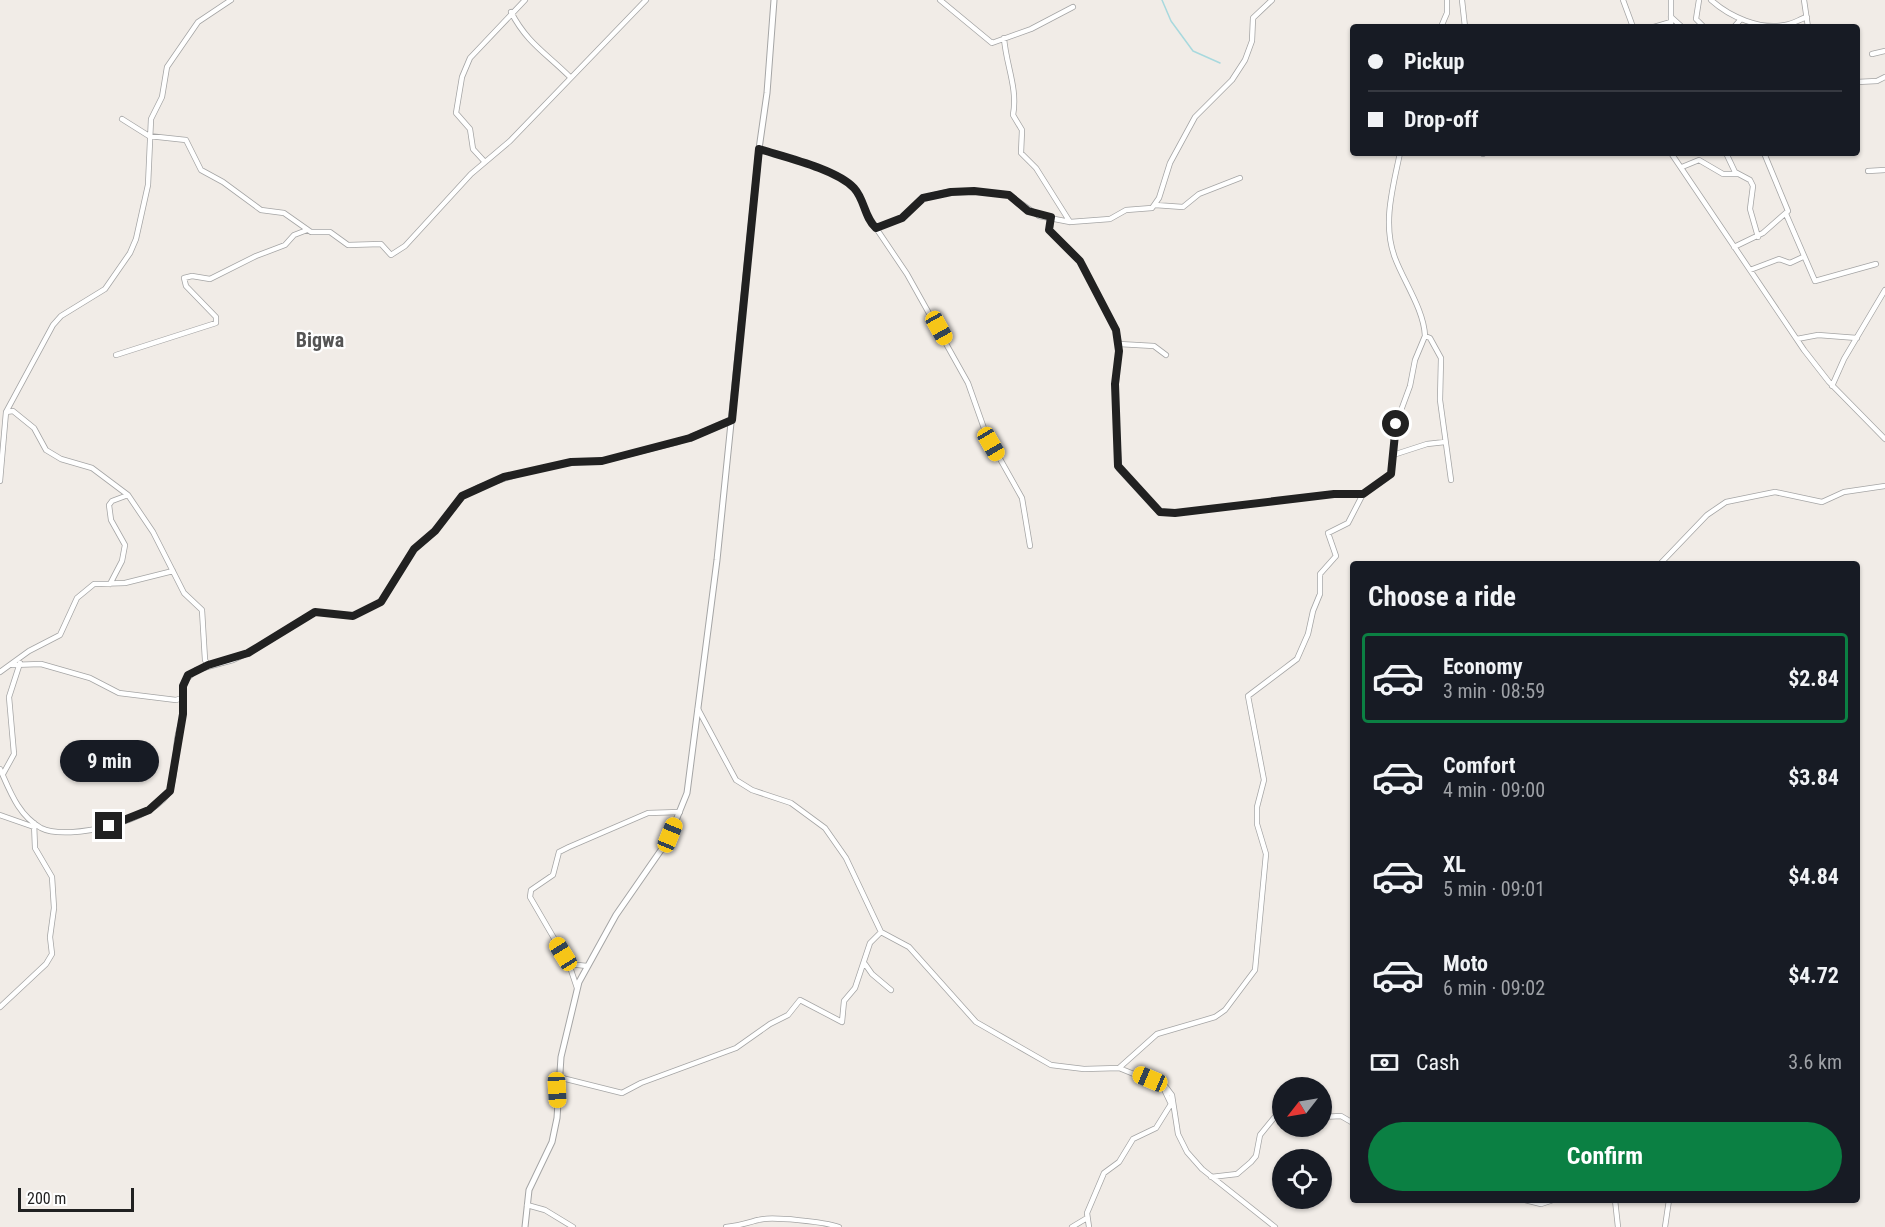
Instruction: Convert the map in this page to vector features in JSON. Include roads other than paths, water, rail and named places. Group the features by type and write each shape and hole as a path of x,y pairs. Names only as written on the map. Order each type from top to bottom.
{"street":[{"path":"0,481 6,412 53,325 61,316 105,289 130,253 136,239 148,185 149,136 153,115 162,97 168,64 198,22 231,0"},
{"path":"484,161 473,149 471,132 457,116 455,107 470,58 511,12 525,0"},
{"path":"122,119 149,136 186,140 201,170 223,182 261,210 284,213 308,230 315,233 330,232 348,245 381,244 389,254 394,254 405,246 484,161 510,141 570,76 646,0"},
{"path":"525,1227 530,1187 552,1142 558,1077 565,1034 578,987 587,966 626,899 668,840 687,793 732,420 759,149 767,93 774,0"},
{"path":"940,0 973,24 989,41 1031,29 1073,7"},
{"path":"1155,205 1167,169 1192,122 1232,80 1251,46 1252,18 1272,0"},
{"path":"1442,24 1447,13 1447,0"},
{"path":"1462,0 1466,24"},
{"path":"1623,0 1632,24"},
{"path":"1671,0 1671,22"},
{"path":"1699,0 1696,19 1701,24"},
{"path":"1711,0 1741,19 1767,24"},
{"path":"1804,0 1808,24"},
{"path":"511,12 524,36 550,56 570,76"},
{"path":"1784,24 1807,17"},
{"path":"1737,24 1741,19"},
{"path":"1004,38 1005,57 1016,98 1013,115 1021,126 1023,135 1021,153 1036,168 1070,222"},
{"path":"1872,54 1885,51"},
{"path":"1860,82 1877,81 1885,76"},
{"path":"759,149 791,157 844,180 857,192 867,217 907,273 968,382 986,434 1022,498 1030,546"},
{"path":"1119,1068 1157,1034 1220,1014 1255,970 1266,854 1257,824 1257,807 1264,780 1248,696 1297,659 1308,634 1312,611 1320,594 1320,573 1336,556 1328,533 1351,521 1363,494 1389,477 1397,421 1425,336 1395,259 1390,237 1390,194 1399,156"},
{"path":"1673,156 1797,339 1833,386 1885,439"},
{"path":"1698,156 1699,160"},
{"path":"1728,156 1737,174"},
{"path":"1734,247 1758,237 1786,214 1788,207 1767,166 1765,156"},
{"path":"1682,167 1699,160"},
{"path":"1699,160 1723,174 1737,174 1750,180 1754,186 1750,209 1758,237"},
{"path":"1868,171 1885,170"},
{"path":"876,228 902,218 923,198 951,192 974,191 1009,195 1028,211 1070,222 1110,219 1123,211 1155,205 1184,207 1199,194 1240,178"},
{"path":"1786,214 1803,257 1816,281 1876,264"},
{"path":"1051,217 1049,230 1080,261 1111,318 1119,344 1115,384 1118,466 1160,512 1175,513 1334,494 1363,494"},
{"path":"116,355 216,323 216,317 191,292 183,282 184,278 192,276 210,279 256,256 285,245 294,236 308,230"},
{"path":"1750,270 1779,259 1790,263 1803,257"},
{"path":"1833,386 1844,359 1885,290"},
{"path":"1797,339 1818,335 1857,338"},
{"path":"1425,336 1430,338 1441,358 1440,391 1451,480"},
{"path":"1119,344 1154,346 1166,355"},
{"path":"6,412 13,411 30,425 46,450 61,459 92,468 128,495 151,527 184,593 198,604 203,612 205,660 208,665"},
{"path":"0,815 57,833 104,828 135,817 163,800 170,791 183,714 184,682 188,675 208,665 248,653 315,612 353,616 381,602 414,549 435,531 462,496 479,487 522,473 571,462 602,461 678,442 732,420"},
{"path":"1393,455 1426,444 1445,442"},
{"path":"1663,561 1707,515 1726,502 1775,492 1822,502 1844,492 1885,486"},
{"path":"110,584 122,561 125,545 115,531 109,505 128,495"},
{"path":"0,672 60,635 77,598 94,584 154,578 173,571"},
{"path":"3,774 14,754 9,697 22,657"},
{"path":"11,665 41,664 90,678 124,694 176,700 182,698"},
{"path":"698,709 736,780 752,790 791,803 825,828 846,858 881,932 909,946 976,1022 1030,1056 1061,1068 1119,1068 1162,1085 1172,1095 1175,1122 1183,1146 1211,1177 1275,1227"},
{"path":"0,769 12,798 34,825 35,850 52,878 54,912 50,937 52,954 46,964 0,1007"},
{"path":"578,987 568,964 530,897 531,890 553,875 559,852 648,813 680,812"},
{"path":"558,1077 622,1093 641,1083 736,1047 788,1015 800,1000 842,1022 844,1001 855,990 865,964 868,947 881,932"},
{"path":"568,964 587,966"},
{"path":"865,964 872,974 891,990"},
{"path":"1089,1227 1087,1218 1104,1173 1119,1162 1133,1139 1155,1128 1169,1108 1171,1101 1162,1085"},
{"path":"1332,1116 1341,1116 1350,1121"},
{"path":"1211,1177 1237,1174 1251,1162 1256,1156 1260,1135 1272,1120"},
{"path":"1615,1203 1618,1227"},
{"path":"1665,1227 1669,1203"},
{"path":"527,1205 545,1210 573,1227"},
{"path":"1072,1227 1087,1218"},
{"path":"726,1227 744,1225 760,1219 819,1222 839,1227"}],"waterway":[{"path":"1162,0 1171,21 1193,51 1220,63"}],"district":[{"name":"Bigwa","path":"320,340"}]}
